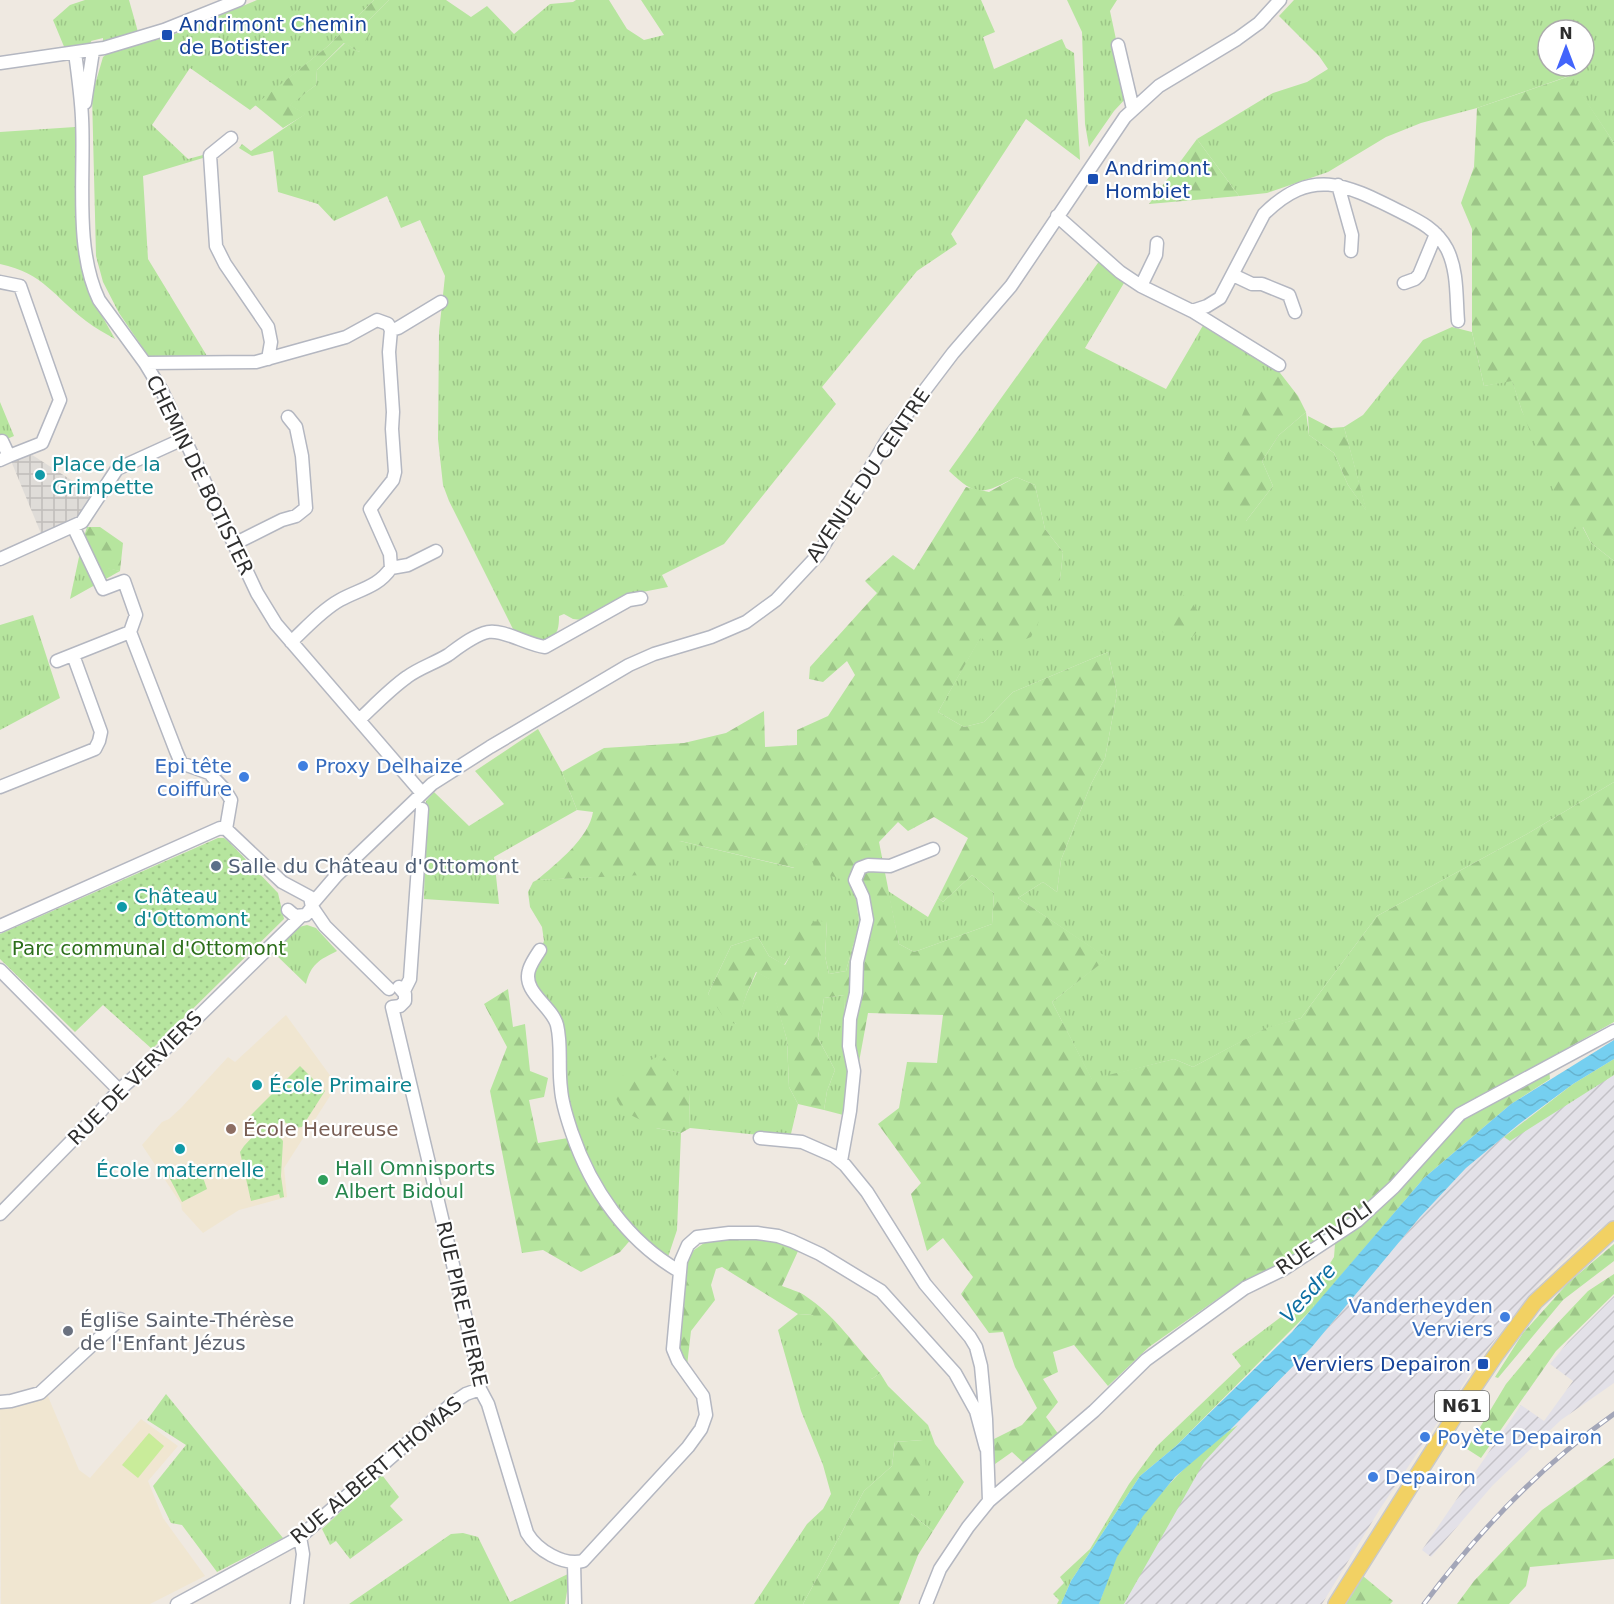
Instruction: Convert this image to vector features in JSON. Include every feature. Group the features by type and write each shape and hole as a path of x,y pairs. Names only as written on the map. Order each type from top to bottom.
{"main road":[{"name":"N61","path":"1336,1604 1415,1476 1535,1302 1614,1229"}],"street":[{"path":"0,63 93,51 164,30 239,0"},
{"name":"AVENUE DU CENTRE","path":"422,792 490,747 629,665 654,654 711,637 746,622 776,600 818,555 887,440 953,353 1011,286 1125,117 1159,86 1237,39 1259,23 1280,0"},
{"path":"1118,45 1133,109"},
{"name":"CHEMIN DE BOTISTER","path":"82,116 93,51"},
{"name":"CHEMIN DE BOTISTER","path":"75,53 82,116 84,244 89,276 99,300 145,363 162,391 257,593 276,624 422,792"},
{"path":"231,138 210,155 216,246 225,264 268,327 270,342 268,359"},
{"path":"1338,185 1352,235 1351,251"},
{"path":"1192,311 1207,306 1220,297 1264,214 1275,203 1289,193 1307,186 1338,185 1360,192 1414,218 1436,234 1452,263 1458,321"},
{"path":"1058,216 1120,272 1141,286 1192,311 1279,365"},
{"path":"1404,283 1419,275 1436,234"},
{"path":"1141,286 1156,255 1157,243"},
{"path":"1233,275 1252,284 1262,284 1288,295 1295,312"},
{"path":"0,282 20,286 60,400 42,443 4,458 2,441"},
{"path":"391,330 441,302"},
{"path":"145,363 243,364 346,337 377,320 388,324 391,330 389,352 395,472 393,480 370,509 390,554 391,568 375,585 340,600 315,619 291,642"},
{"path":"234,544 282,520 296,516 306,508 302,456 296,427 288,417"},
{"path":"0,559 82,522 117,469 183,439"},
{"path":"73,526 103,589 124,581 136,615 130,632 181,763 209,773 231,800 226,829"},
{"path":"391,568 408,565 436,551"},
{"path":"359,720 408,675 433,664 486,632 515,637 525,643 545,647 629,600 640,598"},
{"path":"57,661 130,632"},
{"path":"0,787 95,749 100,732 72,655"},
{"path":"308,899 336,876 422,792"},
{"path":"388,989 385,997 388,1005 400,1006 405,1001 404,991 410,979 422,809"},
{"path":"0,926 220,828 226,829 282,882 308,899 321,922 388,989"},
{"path":"841,1161 854,1071 849,1046 850,1019 856,993 857,962 867,920 863,897 855,880 860,868 868,865 890,866 933,849"},
{"path":"282,882 291,914 321,922"},
{"path":"288,904 295,892 308,899"},
{"path":"301,917 310,911 308,899"},
{"name":"RUE DE VERVIERS","path":"271,944 287,919 288,904"},
{"name":"RUE DE VERVIERS","path":"0,1212 119,1090 154,1060 301,917"},
{"path":"540,950 529,969 528,977 537,996 554,1015 560,1039 560,1087 564,1107 580,1154 602,1196 620,1220 667,1264 679,1270"},
{"path":"0,970 119,1090"},
{"path":"388,989 396,987 404,991"},
{"name":"RUE PIRE PIERRE","path":"392,1007 477,1366 480,1389 488,1404 527,1533 533,1543 564,1560 579,1562"},
{"name":"RUE TIVOLI","path":"926,1604 940,1569 968,1527 989,1501 1094,1410 1146,1360 1245,1288 1284,1269 1365,1214 1394,1187 1460,1114 1614,1031"},
{"path":"760,1138 802,1142 841,1161 867,1192 926,1284 958,1321 976,1347 981,1366 986,1419 989,1501"},
{"path":"575,1604 579,1562 688,1447 703,1424 706,1414 703,1396 678,1361 673,1349 679,1270 684,1251 697,1237 711,1234 757,1233 778,1236 820,1254 880,1291 955,1373 976,1411 986,1448"},
{"path":"0,1402 40,1393 120,1319"},
{"name":"RUE ALBERT THOMAS","path":"177,1604 300,1537 454,1402 480,1389"},
{"path":"297,1604 303,1554 300,1537"}],"shaded area":[{"name":"Place de la Grimpette","path":"26,451 93,494 76,519 42,536 9,456"},
{"name":"École Heureuse","path":"286,1015 337,1085 284,1168 287,1197 239,1210 203,1233 182,1210 181,1204 142,1145 162,1122 181,1108 228,1057 235,1062"},
{"path":"1614,1059 1614,1220 1599,1229 1540,1283 1482,1356 1380,1509 1322,1604 1099,1604 1143,1516 1311,1348 1420,1217 1466,1168 1519,1124"},
{"path":"1614,1296 1614,1383 1561,1420 1493,1485 1431,1557 1422,1550 1521,1405 1544,1421 1573,1381 1550,1364 1568,1342"},
{"path":"47,1394 79,1470 90,1478 141,1419 178,1446 148,1481 163,1518 205,1576 150,1604 1,1604 0,1403"}],"green space":[{"path":"85,0 129,0 138,32 103,42 103,38 91,41 92,46 65,49 53,20 70,5"},
{"path":"257,0 374,0 328,46 250,110 190,68 152,125 188,159 203,155 203,158 143,176 148,259 207,356 149,357 119,313 103,282 96,256 92,95 103,57 108,53 170,36"},
{"path":"374,0 389,0 368,21 370,34 359,52 344,43 317,70 316,85 290,105 306,114 283,128 255,105 328,46"},
{"path":"389,0 446,0 471,17 487,6 514,34 550,4 576,0 609,0 627,29 644,40 664,35 641,0 981,0 995,32 983,37 994,69 1062,39 1066,48 1074,53 1080,160 1026,119 951,234 957,244 917,271 822,387 836,404 724,544 662,575 668,587 627,595 582,620 573,619 564,614 559,616 559,624 552,639 549,642 535,642 515,633 443,485 438,439 439,332 445,276 420,220 401,228 387,196 334,221 318,204 278,192 273,151 252,156 239,148 242,144 251,151 305,114 289,105 316,85 317,70 345,43 359,52 368,21"},
{"path":"1067,0 1117,0 1110,11 1128,96 1114,111 1089,147 1085,124 1082,32"},
{"path":"1294,0 1614,0 1614,143 1570,78 1596,78 1596,18 1536,18 1536,78 1563,78 1477,108 1421,123 1386,137 1328,172 1267,193 1239,196 1197,139 1273,93 1307,82 1328,69 1319,56 1279,16"},
{"path":"1564,78 1571,78 1614,143 1614,561 1591,543 1583,527 1569,530 1512,381 1484,386 1472,332 1472,229 1461,203 1474,167 1477,108"},
{"path":"75,127 81,266 88,291 115,339 86,321 38,280 15,268 0,264 0,132"},
{"path":"1197,139 1239,196 1149,204"},
{"path":"1100,260 1124,283 1085,348 1166,389 1205,322 1277,369 1246,521 1273,486 1262,461 1279,435 1306,412 1309,435 1334,453 1348,485 1366,510 1344,427 1363,415 1423,340 1452,327 1472,332 1484,386 1512,380 1522,411 1591,543 1614,561 1614,782 1527,834 1377,916 1301,1018 1265,1029 1193,1067 1174,1059 1092,1080 1052,1002 1107,958 1018,898 1043,882 1057,892 1061,860 1091,784 1105,758 1117,693 1108,652 1013,692 984,722 964,727 938,712 981,636 1060,580 1063,552 1045,529 1035,485 1016,477 988,490 974,489 949,471"},
{"path":"1277,369 1298,396 1306,412 1279,435 1262,461 1273,486 1246,521 1210,494 1250,396 1259,382"},
{"path":"0,402 14,436 0,442"},
{"path":"1308,416 1331,428 1344,427 1367,512 1348,485 1334,453 1309,435"},
{"path":"1016,477 1035,485 1045,529 1063,552 1060,580 1031,637 995,651 981,637 938,712 964,727 984,722 1013,692 1108,652 1117,693 1105,758 1091,784 1061,860 1057,892 1043,882 1018,898 1108,958 1052,1002 1092,1079 1174,1059 1193,1067 1266,1028 1301,1018 1377,916 1527,834 1614,782 1614,1022 1548,1059 1550,1079 1511,1104 1424,1178 1314,1307 1310,1295 1334,1257 1335,1244 1305,1253 1226,1293 1149,1347 1108,1386 1074,1345 1053,1352 1058,1372 1043,1379 1058,1402 1046,1417 1059,1435 1024,1463 1012,1452 995,1464 992,1440 1022,1425 1037,1408 1015,1367 1003,1332 989,1333 961,1294 973,1277 943,1238 927,1251 911,1194 921,1183 878,1124 899,1108 907,1062 937,1063 943,1015 868,1013 859,1062 845,1056 844,995 824,998 818,1038 835,1070 827,1091 824,1110 798,1104 789,1087 787,1040 769,979 756,972 737,1024 727,1022 708,994 731,946 758,937 769,956 785,965 790,956 782,940 797,922 827,921 825,956 829,974 846,971 859,924 853,870 843,880 817,871 806,844 795,868 680,841 664,874 537,880 579,840 593,812 577,810 562,772 604,748 684,743 726,733 764,711 765,747 797,745 797,730 828,716 855,675 847,661 823,682 809,679 810,667 877,593 865,581 893,555 914,570 966,487 989,492","holes":["934,817 968,838 938,898 943,902 972,875 994,893 992,924 914,952 899,944 879,842 898,822 908,831"]},
{"path":"87,527 100,527 123,543 120,571 100,567 82,543"},
{"path":"82,543 100,566 120,571 70,599"},
{"path":"1185,593 1206,623 1183,646 1161,631"},
{"path":"33,615 60,698 0,730 0,625"},
{"path":"538,729 562,772 577,810 494,857 499,904 424,899 426,801 434,792 469,826 504,804 475,771"},
{"name":"Parc communal d'Ottomont","path":"218,838 224,838 229,842 278,893 284,919 152,1049 103,1005 75,1032 0,959 0,934"},
{"path":"680,841 794,868 805,844 853,869 859,924 846,971 829,974 825,956 827,921 790,956 784,965 769,956 758,937 731,946 708,994 736,1024 757,972 770,979 787,1040 789,1087 798,1104 790,1138 690,1128 689,1093 656,1128 681,1133 677,1230 668,1257 648,1242 600,1188 565,1107 562,1039 532,979 535,963 544,941 542,927 530,907 528,892 533,882 537,880 593,877"},
{"path":"972,875 994,893 992,924 914,952 899,944 888,891 928,917 938,898 943,902"},
{"path":"307,925 316,928 337,951 317,963 310,972 306,984 273,952 299,927"},
{"path":"508,989 513,1027 525,1024 530,1071 548,1078 544,1097 529,1100 538,1143 568,1138 633,1237 620,1252 581,1272 543,1250 522,1253 490,1091 507,1047 484,1004"},
{"path":"844,995 845,1056 859,1062 851,1117 824,1110 827,1091 835,1070 818,1038 824,998"},
{"path":"662,1054 689,1093 690,1128 681,1133 656,1128 623,1111 608,1084"},
{"path":"1614,1059 1614,1075 1510,1141 1504,1137 1573,1084"},
{"path":"300,1066 325,1091 302,1127 294,1128 283,1121 277,1124 275,1131 283,1141 281,1176 284,1197 280,1198 279,1194 251,1201 240,1152 257,1132 247,1119"},
{"path":"199,1166 207,1189 182,1202 168,1175 172,1175 174,1180 191,1175 189,1168"},
{"path":"734,1236 773,1239 799,1249 782,1286 804,1295 815,1303 844,1331 880,1373 872,1379 820,1342 813,1315 798,1314 722,1267 716,1269 711,1285 715,1300 691,1331 687,1366 677,1346 685,1267 694,1250 710,1239"},
{"path":"1614,1244 1614,1261 1563,1300 1498,1378 1495,1377 1523,1333 1568,1283"},
{"path":"1614,1274 1614,1294 1556,1351 1481,1458 1467,1449 1506,1384 1551,1330 1588,1291"},
{"path":"1310,1295 1314,1307 1176,1446 1140,1476 1071,1581 1061,1604 1057,1604 1059,1600 1053,1594 1064,1583 1060,1577 1090,1549 1129,1484 1157,1446 1241,1366 1232,1354"},
{"path":"798,1314 813,1315 872,1379 880,1373 888,1386 928,1425 935,1444 964,1482 933,1531 911,1514 923,1440 895,1442 892,1466 864,1491 803,1604 754,1604 807,1524 823,1509 831,1494 823,1465 801,1411 778,1330"},
{"path":"166,1394 283,1538 217,1572 182,1525 171,1523 153,1486 186,1445 147,1420"},
{"path":"1238,1425 1204,1462 1124,1604 1099,1604 1117,1556 1139,1520 1186,1467"},
{"path":"149,1433 164,1446 138,1478 122,1465"},
{"path":"923,1440 929,1494 911,1514 933,1531 918,1555 899,1604 803,1604 864,1491 892,1466 895,1442"},
{"path":"1614,1458 1614,1559 1530,1567 1526,1586 1509,1604 1457,1604 1474,1581 1542,1510"},
{"path":"380,1475 399,1497 390,1506 403,1520 350,1559 336,1541 330,1545 322,1529"},
{"path":"463,1533 478,1537 510,1602 570,1573 565,1604 349,1604 451,1534"},
{"path":"1363,1576 1393,1601 1390,1604 1346,1604"}],"water":[{"path":"1614,1040 1614,1059 1573,1084 1519,1124 1466,1168 1420,1217 1311,1348 1230,1430 1175,1477 1143,1516 1117,1557 1099,1604 1061,1604 1071,1581 1140,1476 1176,1446 1292,1332 1424,1178 1511,1104"}],"railway":[{"path":"1424,1604 1488,1526 1536,1478 1614,1414"}],"place":[{"name":"Andrimont Chemin de Botister","path":"167,35"},
{"name":"Andrimont Hombiet","path":"1093,179"},
{"name":"Place de la Grimpette","path":"40,475"},
{"name":"Proxy Delhaize","path":"303,766"},
{"name":"Epi tête coiffure","path":"244,777"},
{"name":"Salle du Château d'Ottomont","path":"216,866"},
{"name":"Château d'Ottomont","path":"122,907"},
{"name":"École Primaire","path":"257,1085"},
{"name":"École Heureuse","path":"231,1129"},
{"name":"École maternelle","path":"180,1149"},
{"name":"Hall Omnisports Albert Bidoul","path":"323,1180"},
{"name":"Vanderheyden Verviers","path":"1505,1317"},
{"name":"Église Sainte-Thérèse de l'Enfant Jézus","path":"68,1331"},
{"name":"Verviers Depairon","path":"1483,1364"},
{"name":"Poyète Depairon","path":"1425,1437"},
{"name":"Depairon","path":"1373,1477"}],"water label":[{"name":"Vesdre","path":"1308,1293"}]}
